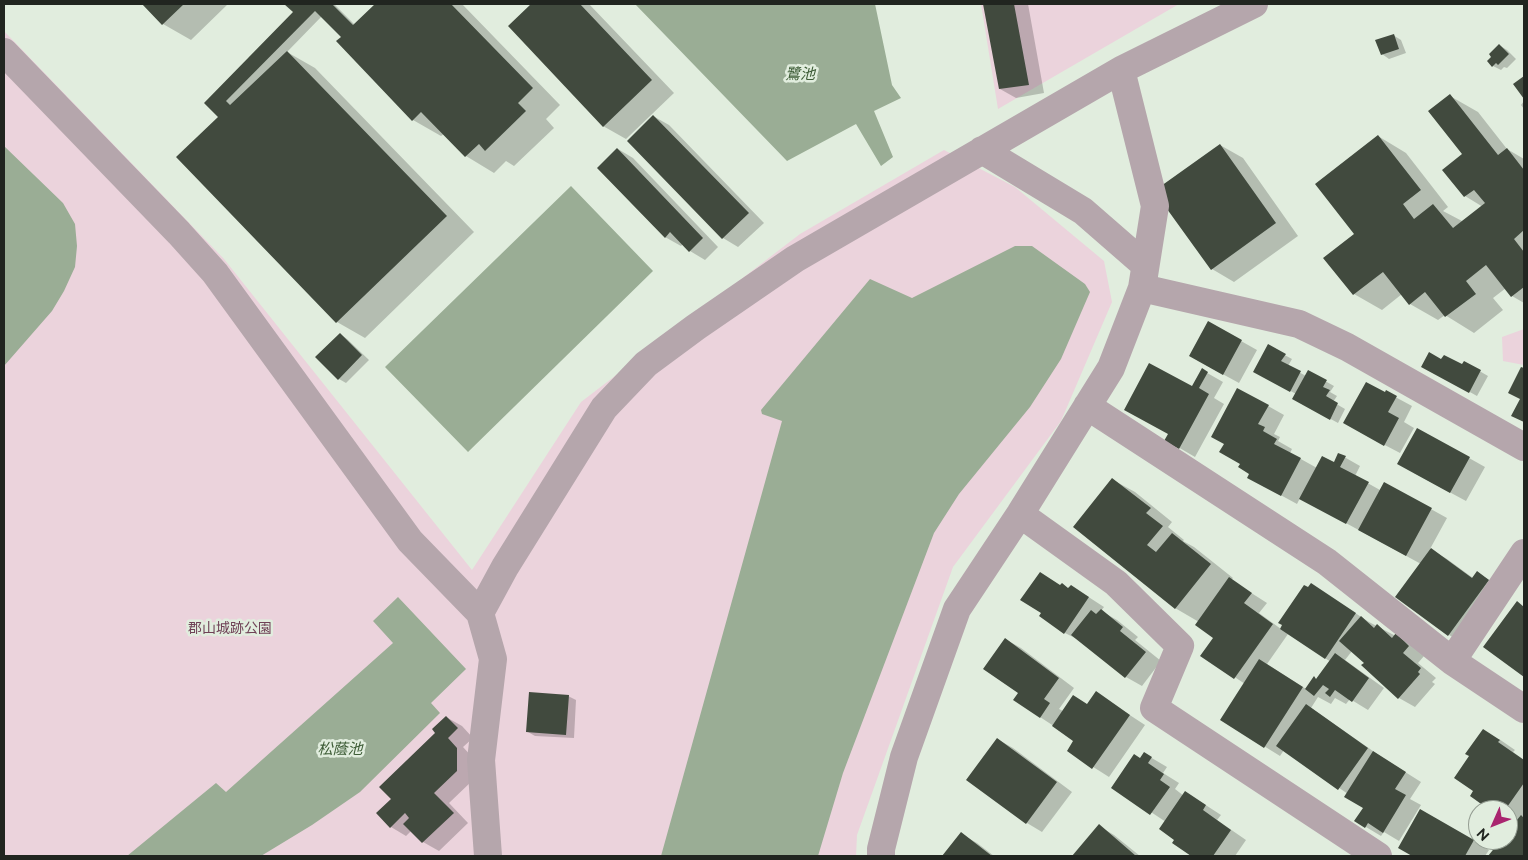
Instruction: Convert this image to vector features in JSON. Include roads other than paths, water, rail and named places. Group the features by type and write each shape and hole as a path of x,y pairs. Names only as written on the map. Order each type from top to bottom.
{"street":[{"path":"480,613 510,559 604,408 646,364 696,327 795,260 1121,70 1254,4"},
{"path":"4,52 179,233 215,273 410,541 480,613 493,659 481,760 488,856"},
{"path":"881,856 881,849 904,757 957,609 1020,514 1111,368 1144,276 1155,206 1121,70"},
{"path":"982,150 1083,211 1144,276 1299,324 1347,347 1524,447"},
{"path":"1087,406 1327,562 1452,661 1524,709"},
{"path":"1020,514 1116,583 1180,646 1154,708 1378,856"},
{"path":"1452,661 1524,553"}],"water":[{"name":"鷺池","path":"635,4 875,4 892,85 901,98 874,111 893,157 881,166 856,124 787,161"},
{"path":"4,146 63,203 75,224 77,246 75,267 52,311 4,366"},
{"path":"571,186 653,271 468,452 385,367"},
{"path":"1015,246 1032,246 1085,284 1090,292 1061,359 1030,407 959,494 934,533 843,773 818,856 661,856 782,421 762,414 761,410 870,279 912,298"},
{"name":"松蔭池","path":"398,597 466,669 431,703 440,713 360,792 312,825 261,856 127,856 216,783 226,792 393,643 373,621"}],"park label":[{"name":"郡山城跡公園","path":"230,629"}]}
